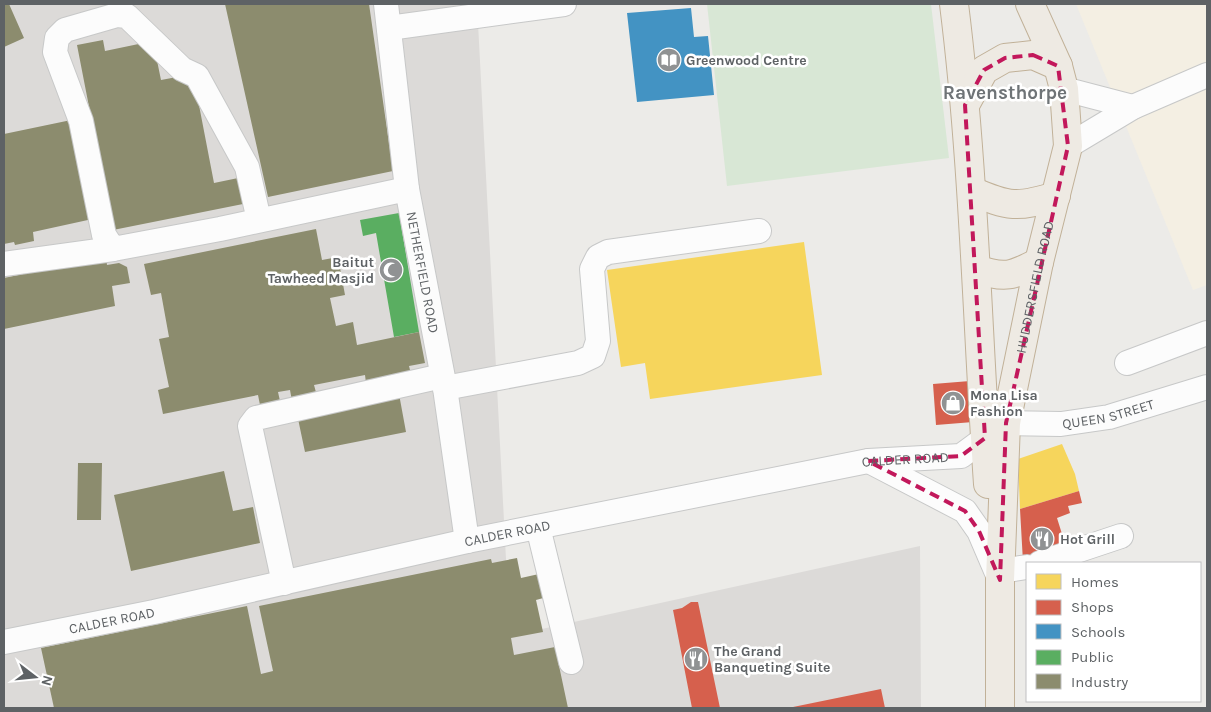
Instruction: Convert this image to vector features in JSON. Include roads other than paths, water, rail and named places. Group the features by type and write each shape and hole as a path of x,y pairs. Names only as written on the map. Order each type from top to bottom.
{"highway":[{"name":"HUDDERSFIELD ROAD","path":"954,4 965,105 976,269 995,431 992,530 1000,576 1000,708"},
{"name":"HUDDERSFIELD ROAD","path":"995,431 1068,146 1061,77 1030,4"},
{"path":"965,105 984,70 1005,58 1033,55 1061,77"},
{"path":"972,191 1001,204 1026,206 1056,196"},
{"path":"976,269 994,275 1015,275 1039,262"}],"street":[{"name":"NETHERFIELD ROAD","path":"386,4 407,189 443,382 467,541"},
{"path":"389,28 564,4"},
{"path":"958,36 964,4"},
{"path":"113,250 104,234 81,121 55,52 57,38 65,30 117,15 127,16 182,69 197,76 247,167 259,220"},
{"path":"1068,146 1133,107 1207,75"},
{"path":"1061,77 1133,107"},
{"path":"4,264 113,250 407,189"},
{"path":"284,582 250,426 256,418 443,382 578,363 593,356 598,341 592,269 598,256 608,252 759,231"},
{"path":"1127,363 1207,333"},
{"name":"QUEEN STREET","path":"995,431 1109,418 1207,387"},
{"name":"CALDER ROAD","path":"4,642 467,541 868,461 961,456 995,431"},
{"path":"868,461 965,511 979,531 1000,576 1026,567"},
{"path":"538,527 572,662"},
{"path":"1043,562 1121,536"}],"place":[{"name":"Greenwood Centre","path":"669,60"},
{"name":"Baitut Tawheed Masjid","path":"391,270"},
{"name":"Mona Lisa Fashion","path":"953,403"},
{"name":"Hot Grill","path":"1042,539"},
{"name":"The Grand Banqueting Suite","path":"696,659"}],"district":[{"name":"Ravensthorpe","path":"1005,93"}]}
